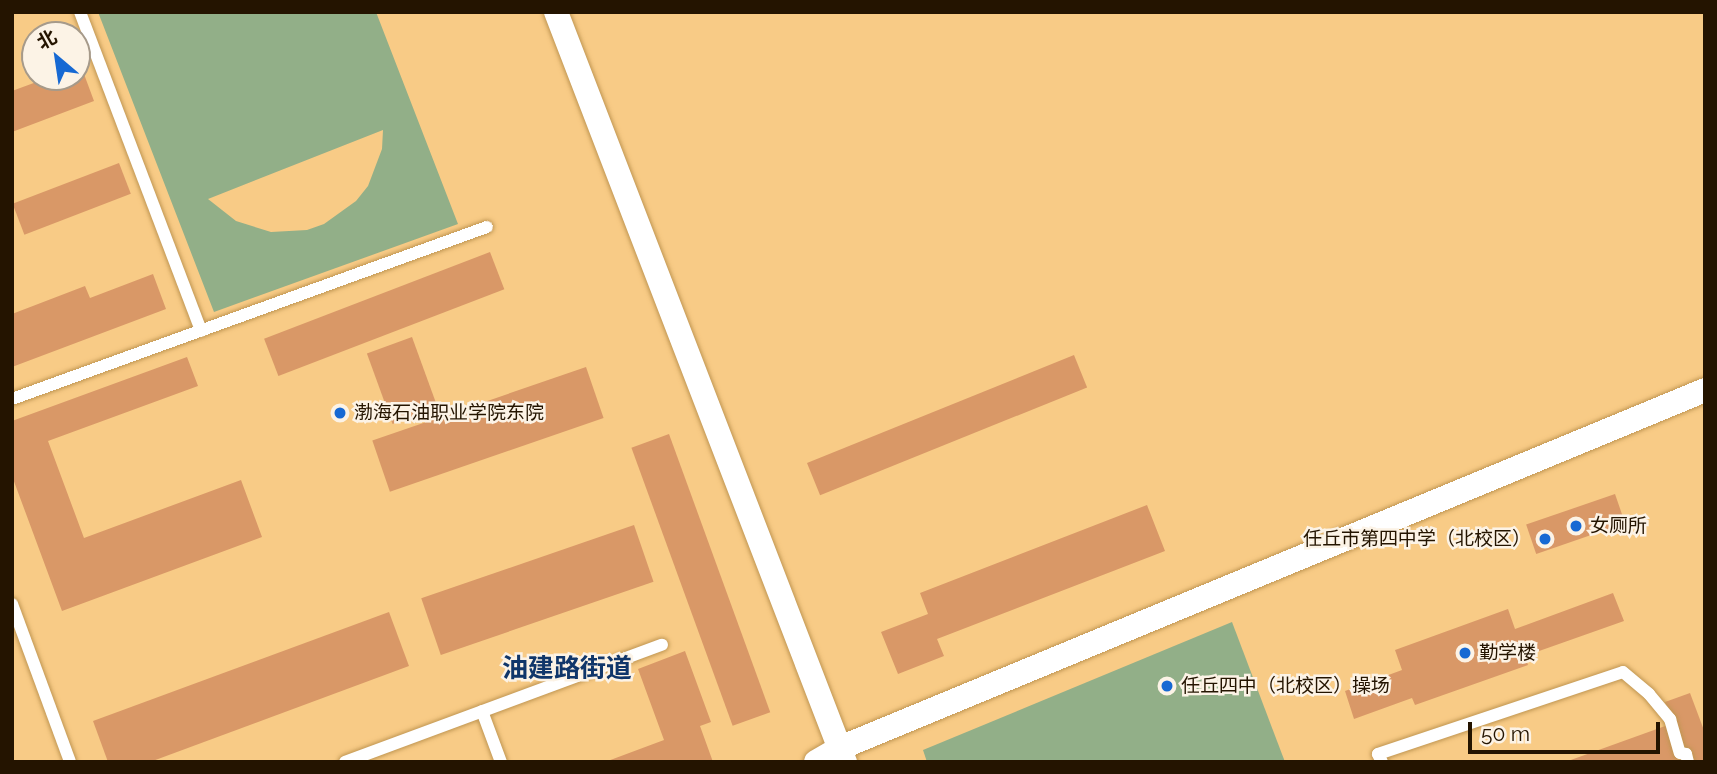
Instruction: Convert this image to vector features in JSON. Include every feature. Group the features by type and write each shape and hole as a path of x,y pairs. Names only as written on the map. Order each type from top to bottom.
{"street":[{"path":"556,12 842,755"},
{"path":"816,762 842,755 1705,390"}],"lane":[{"path":"79,12 201,331"},
{"path":"12,399 487,226"},
{"path":"12,604 70,762"},
{"path":"345,762 662,645"},
{"path":"1382,762 1378,754 1623,672 1649,694 1670,719 1680,753 1686,754 1688,762"},
{"path":"482,711 501,762"}],"green space":[{"path":"98,12 376,12 458,224 214,312","holes":["383,130 382,149 368,186 356,201 324,224 307,230 271,232 236,221 208,199"]},
{"name":"任丘四中（北校区）操场","path":"1232,622 1285,762 927,762 923,750"}],"building":[{"path":"21,88 21,91 90,91 94,101 12,132 12,91"},
{"path":"119,163 131,194 24,235 13,204"},
{"path":"490,252 504,289 278,376 264,339"},
{"path":"153,274 166,309 12,367 12,314 85,286 90,298"},
{"path":"412,337 438,407 393,424 367,353"},
{"path":"1074,355 1087,387 820,495 807,463"},
{"path":"187,357 198,386 48,441 84,538 241,480 262,537 62,611 12,476 12,421"},
{"path":"586,367 604,418 390,492 372,441"},
{"path":"669,434 770,712 733,726 631,448"},
{"name":"女厕所","path":"1615,494 1625,523 1536,554 1526,525"},
{"path":"1147,505 1165,551 937,639 944,656 898,674 881,632 928,614 920,593"},
{"path":"634,525 654,582 441,655 421,598"},
{"name":"勤学楼","path":"1613,593 1624,621 1525,656 1528,665 1415,705 1412,698 1354,719 1345,691 1402,670 1395,650 1508,609 1515,629"},
{"path":"389,612 409,666 150,762 108,762 93,721"},
{"path":"685,651 711,722 700,726 713,762 605,762 664,740 638,669"},
{"path":"1690,693 1705,733 1705,762 1684,762 1665,702"},
{"path":"1668,725 1681,762 1568,762 1568,761"}],"place":[{"name":"渤海石油职业学院东院","path":"340,413"},
{"name":"女厕所","path":"1576,526"},
{"name":"任丘市第四中学（北校区）","path":"1545,539"},
{"name":"勤学楼","path":"1465,653"},
{"name":"任丘四中（北校区）操场","path":"1167,686"}],"district":[{"name":"油建路街道","path":"567,669"}]}
